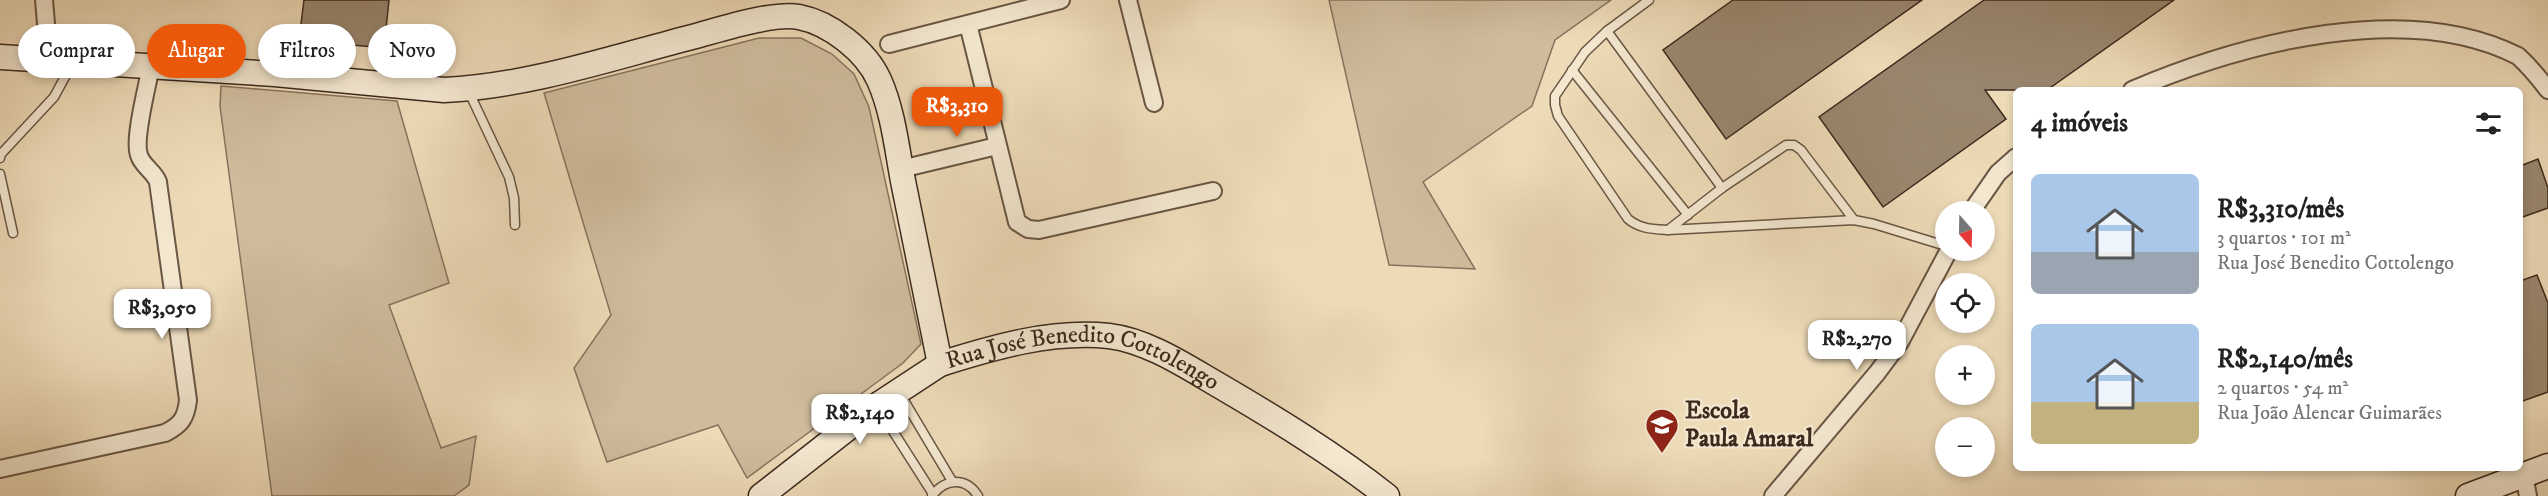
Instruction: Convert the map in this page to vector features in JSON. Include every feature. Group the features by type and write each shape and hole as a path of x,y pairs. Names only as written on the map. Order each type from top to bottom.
{"main road":[{"name":"Rua José Benedito Cottolengo","path":"246,72 423,89 468,89 530,79 751,22 795,8 839,36 860,53 871,67 885,98 940,364 1052,336 1084,334 1112,336 1136,343 1193,371 1308,439 1387,496"},
{"name":"Rua José Benedito Cottolengo","path":"0,57 18,58"},
{"path":"761,496 876,406 940,364"},
{"path":"2468,496 2526,486 2548,466"}],"street":[{"path":"44,0 46,24"},
{"path":"889,44 1061,0"},
{"path":"1128,0 1154,103"},
{"path":"2140,87 2283,32 2350,15 2396,13 2454,21 2488,35 2518,56 2548,90"},
{"path":"968,24 1017,222 1028,229 1039,230 1213,191"},
{"path":"0,469 165,433 179,426 186,414 188,400 158,182 156,175 142,162 137,144 149,78"},
{"path":"901,169 998,146"},
{"path":"1979,201 1998,173 2013,160"},
{"path":"1773,496 1878,373 1900,342 1943,261"}],"lane":[{"path":"1649,0 1607,31 1585,52 1556,96 1555,105 1558,116 1628,219 1635,225 1648,229 1668,230 1854,220 1935,243"},
{"path":"1607,31 1722,188"},
{"path":"1572,70 1688,215"},
{"path":"0,158 1,154 54,97 65,78"},
{"path":"468,89 509,177 514,198 516,225"},
{"path":"1668,230 1722,188 1786,145 1794,145 1802,150 1854,220"},
{"path":"0,174 13,233"},
{"path":"898,390 952,481"},
{"path":"876,406 933,495 941,485 952,481 971,487 978,496"}],"shaded area":[{"path":"1329,0 1611,0 1555,40 1532,106 1423,182 1475,269 1389,265"},
{"path":"759,38 801,38 832,54 854,74 869,107 921,344 903,363 747,478 718,425 607,462 574,368 611,315 544,93"},
{"path":"221,86 397,101 449,283 389,305 441,448 476,436 469,485 454,496 272,496 220,106"}],"building":[{"path":"304,0 389,0 386,24 368,24 368,46 356,45 356,24 301,24"},
{"path":"1733,0 1922,0 1726,139 1663,50"},
{"path":"1984,0 2174,0 2051,87 1985,90 2006,119 1883,207 1819,117"},
{"path":"2538,159 2548,188 2548,208 2523,217 2523,165"},
{"path":"2537,275 2548,303 2548,392 2523,401 2523,280"}],"place":[{"name":"Escola Paula Amaral","path":"1662,454"}]}
